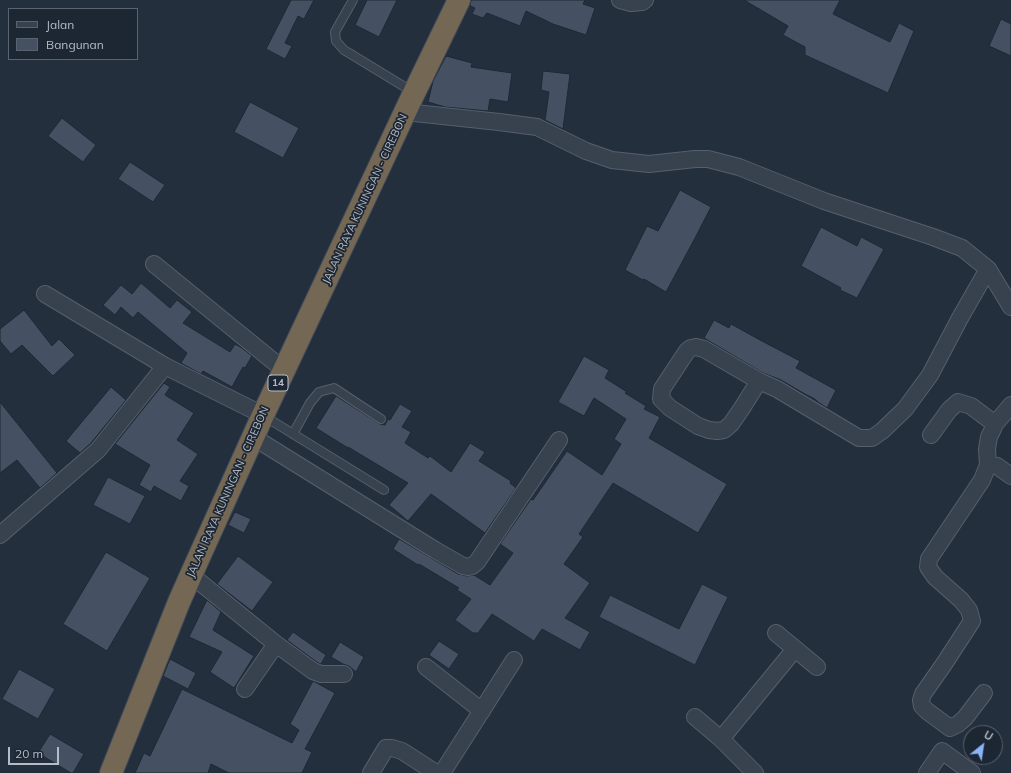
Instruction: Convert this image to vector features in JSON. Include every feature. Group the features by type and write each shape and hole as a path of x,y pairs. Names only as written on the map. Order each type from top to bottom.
{"highway":[{"name":"JALAN RAYA KUNINGAN - CIREBON","path":"111,773 179,602 253,436 455,2"}],"street":[{"path":"620,0 631,3 642,2 645,0"},
{"path":"409,102 537,127 586,151 612,160 649,164 708,159 739,167 824,201 962,248 988,269 1011,307"},
{"path":"154,264 284,370"},
{"path":"759,381 731,424 724,430 709,430 698,426 670,408 661,399 662,389 687,351 696,347 704,349 759,381 777,389 859,438 872,438 882,431 905,409 930,374 988,269"},
{"path":"45,294 165,366 263,415"},
{"path":"0,535 98,450 165,366"},
{"path":"931,435 948,410 958,402 971,406 995,424"},
{"path":"984,693 965,718 950,728 922,706 921,700 923,694 972,621 969,610 961,600 935,577 928,567 929,559 982,480 988,465 987,449 989,438 995,424 1011,405"},
{"path":"253,436 435,550 469,568 476,562 558,440"},
{"path":"988,465 997,466 1011,476"},
{"path":"191,575 276,644 313,671 321,674 344,674"},
{"path":"776,633 817,667"},
{"path":"245,689 276,644"},
{"path":"721,739 795,649"},
{"path":"442,773 514,660"},
{"path":"426,667 482,711"},
{"path":"695,717 721,739 755,773"},
{"path":"371,773 386,748 402,751 436,773"},
{"path":"927,773 942,751 972,773"}],"lane":[{"path":"353,0 335,32 336,41 344,50 409,102"},
{"path":"294,434 310,404 319,392 334,388 381,419"},
{"path":"263,415 384,490"}],"building":[{"path":"291,0 314,0 304,19 298,16 285,43 292,46 285,59 266,49"},
{"path":"367,0 397,0 379,37 355,25"},
{"path":"471,0 585,0 583,4 595,8 586,35 553,24 526,11 520,26 487,13 483,18 472,14 475,8 470,6"},
{"path":"744,0 840,0 833,14 890,42 899,23 914,31 888,93 805,55 805,47 783,35 788,26"},
{"path":"1001,19 1011,24 1011,56 989,46"},
{"path":"446,56 472,63 471,67 512,73 508,102 490,99 488,111 445,107 428,102 433,81"},
{"path":"543,71 570,74 563,129 545,120 549,92 541,90"},
{"path":"250,102 299,128 283,158 234,132"},
{"path":"62,118 96,145 83,162 48,136"},
{"path":"130,162 165,185 153,202 118,179"},
{"path":"680,190 711,207 666,292 625,270 647,226 658,231"},
{"path":"821,227 857,246 861,237 884,249 857,298 840,290 841,288 801,266"},
{"path":"141,283 170,308 177,300 192,312 183,323 230,352 235,344 252,356 245,368 243,367 232,387 203,371 201,374 181,363 187,353 138,312 133,318 121,307 115,315 103,305 121,285 132,294"},
{"path":"24,310 52,346 59,339 75,355 53,376 22,345 11,354 0,341 0,329"},
{"path":"714,320 729,328 731,324 800,361 796,368 836,390 827,408 815,399 781,380 763,373 704,338"},
{"path":"584,356 609,370 605,378 646,406 644,409 660,417 649,438 727,484 698,533 613,483 579,534 583,537 564,564 590,583 565,618 590,632 580,650 542,629 534,641 492,614 478,633 473,633 455,620 471,599 457,590 459,588 393,549 399,539 458,574 467,576 474,575 490,585 513,553 500,544 567,451 602,475 621,444 614,439 626,419 594,398 584,416 558,402"},
{"path":"164,383 170,387 165,395 194,413 177,440 198,454 180,481 189,486 181,501 154,486 151,492 139,485 150,465 115,444"},
{"path":"111,387 126,400 91,443 80,453 66,441"},
{"path":"336,396 380,424 385,425 400,404 412,411 402,427 411,432 405,443 428,458 430,456 451,472 470,443 485,452 479,461 511,481 510,483 516,488 485,533 431,494 408,521 389,505 408,483 316,428"},
{"path":"0,402 57,473 40,488 17,460 0,473"},
{"path":"108,477 145,496 130,524 93,505"},
{"path":"235,512 251,519 244,533 228,525"},
{"path":"106,552 150,578 107,651 63,624"},
{"path":"238,556 273,582 252,611 217,584"},
{"path":"702,584 728,597 695,665 599,617 610,595 679,629"},
{"path":"207,600 221,612 213,630 254,656 234,688 210,672 222,652 189,637"},
{"path":"293,632 326,655 321,664 287,640"},
{"path":"439,641 459,654 449,669 429,655"},
{"path":"340,642 364,657 356,672 349,666 331,657"},
{"path":"170,659 196,673 188,689 163,676"},
{"path":"19,669 55,689 38,719 2,699"},
{"path":"313,681 335,693 305,749 312,752 302,773 229,773 211,764 208,773 135,773 144,753 150,756 182,689 292,743 299,730 290,724"},
{"path":"50,734 84,754 73,773 38,753"}]}
